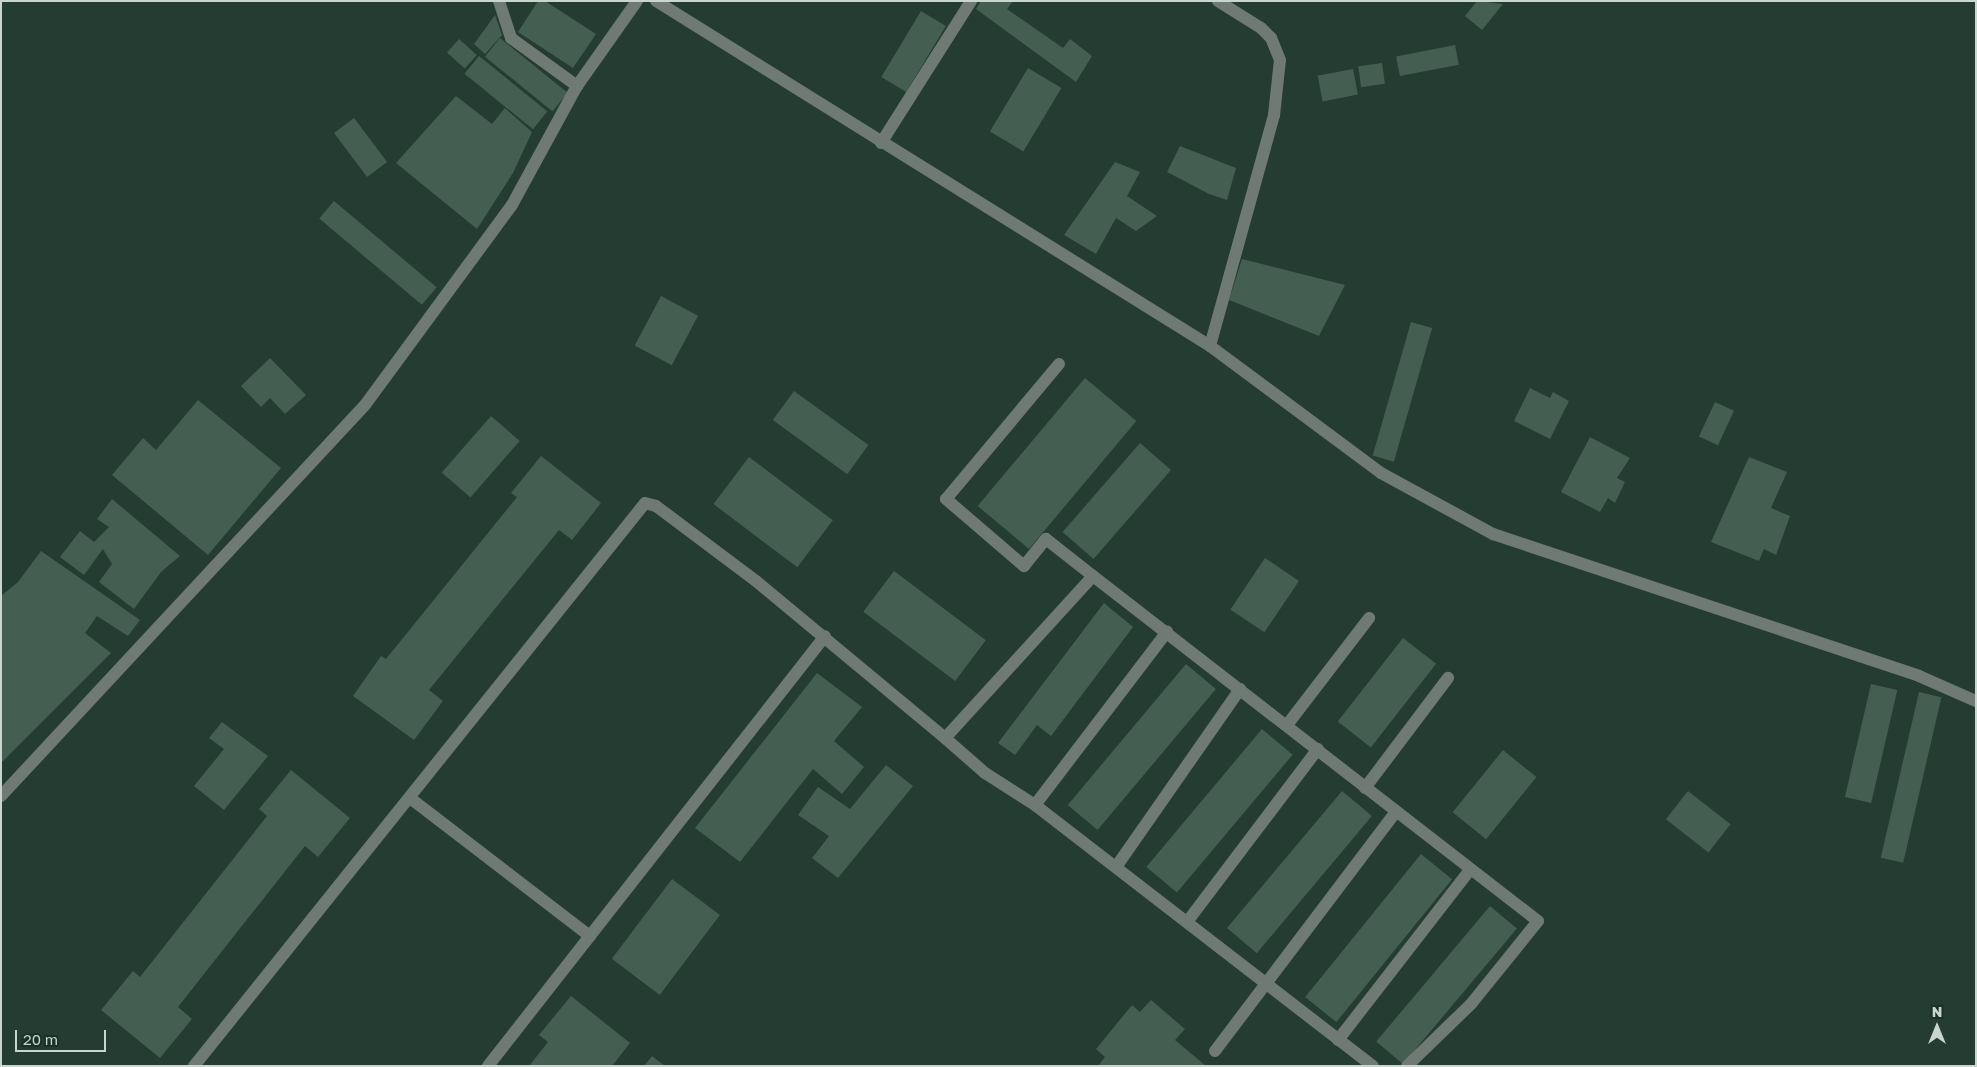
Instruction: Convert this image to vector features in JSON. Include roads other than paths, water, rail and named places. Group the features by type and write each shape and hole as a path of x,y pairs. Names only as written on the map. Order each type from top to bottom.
{"street":[{"path":"499,1 511,38 577,86"},
{"path":"1,796 365,405 512,205 577,86 637,1"},
{"path":"656,1 881,143 1210,346 1381,473 1493,534 1919,676 1976,701"},
{"path":"881,143 971,1"},
{"path":"1210,346 1274,116 1280,60 1271,38 1261,28 1218,1"},
{"path":"1059,364 946,499 1024,566 1046,539 1287,725 1470,870 1538,920 1471,1004 1407,1066"},
{"path":"194,1066 645,503 656,506 825,636 985,773 1035,805 1373,1066"},
{"path":"945,738 1093,576"},
{"path":"1287,725 1369,618"},
{"path":"1035,805 1167,632"},
{"path":"488,1066 825,636"},
{"path":"1365,788 1448,678"},
{"path":"1116,867 1240,689"},
{"path":"1187,922 1318,750"},
{"path":"410,798 590,936"},
{"path":"1215,1050 1396,812"},
{"path":"1338,1040 1470,870"}]}
